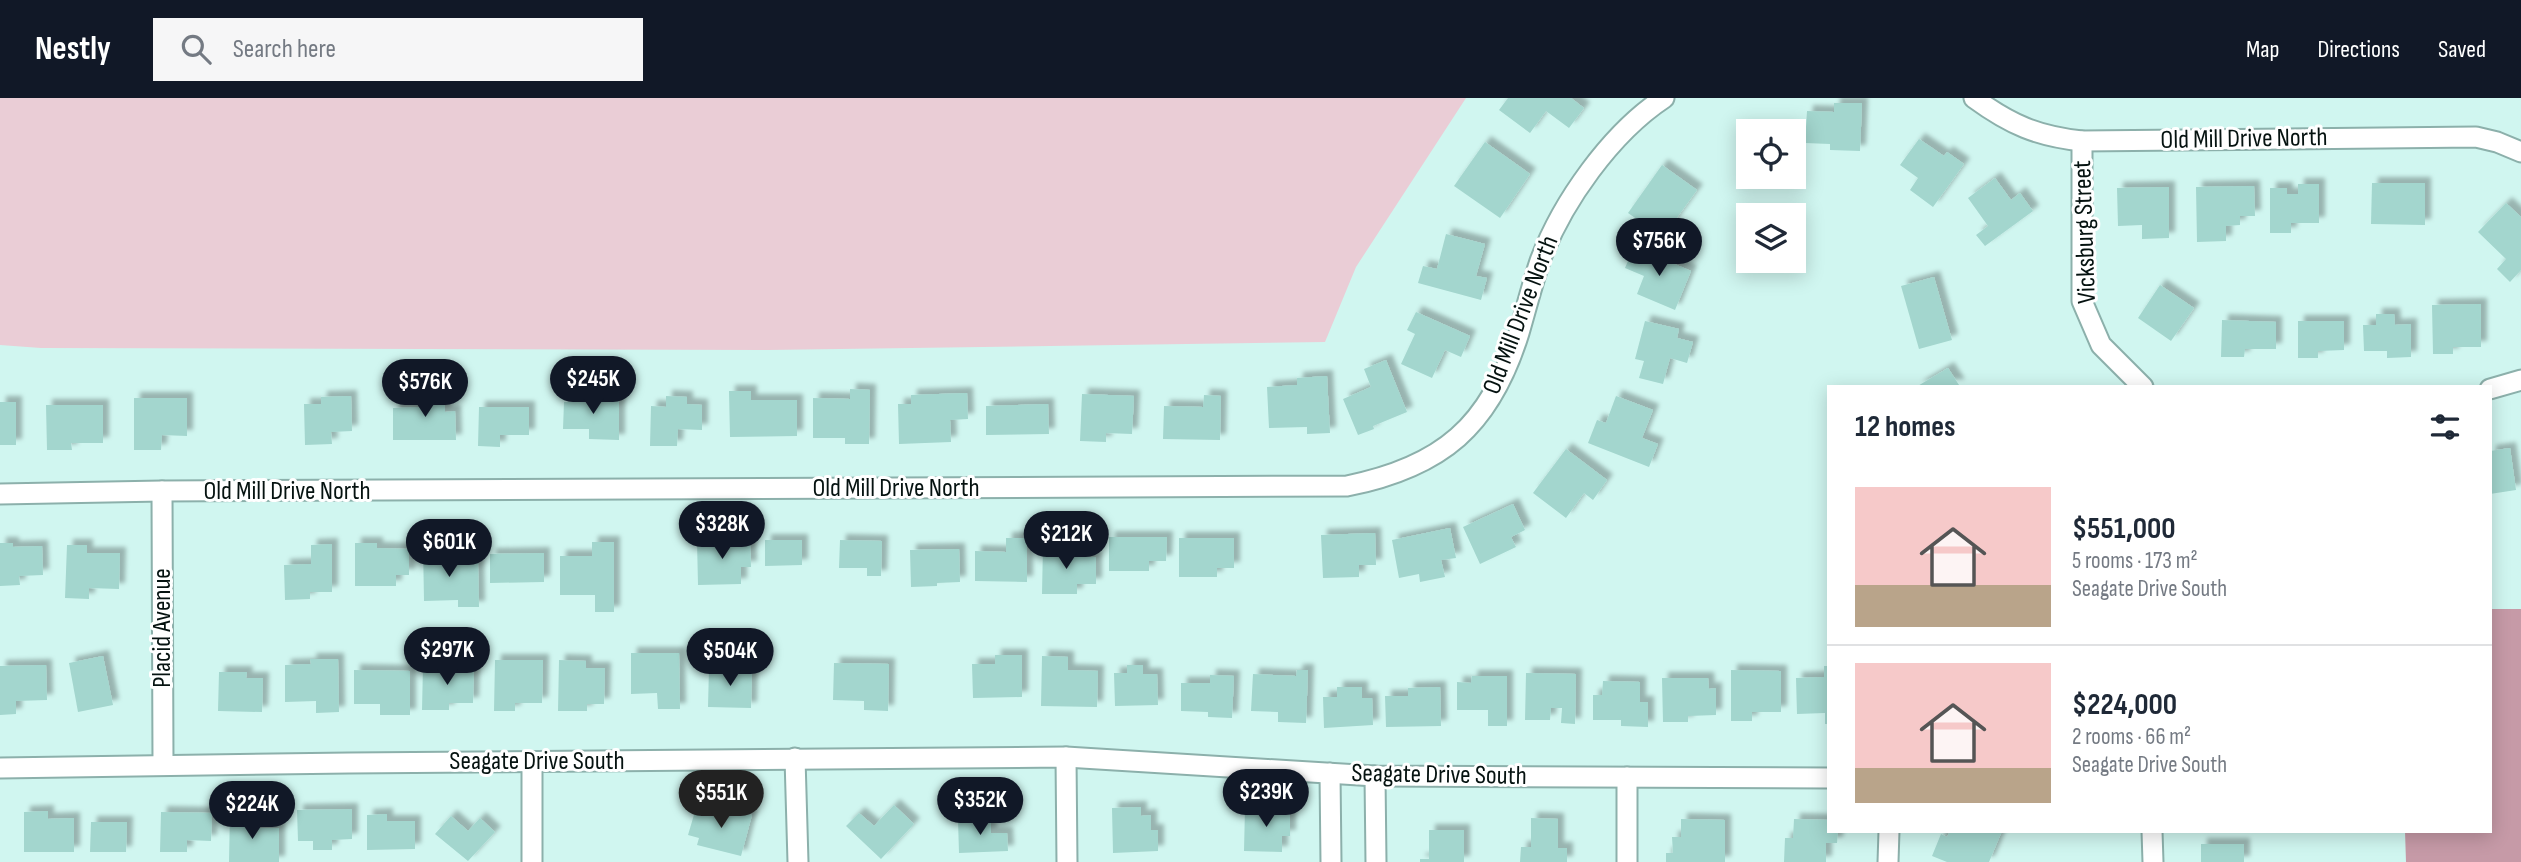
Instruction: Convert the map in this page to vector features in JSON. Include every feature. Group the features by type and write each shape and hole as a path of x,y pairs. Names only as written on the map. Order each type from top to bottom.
{"street":[{"name":"Old Mill Drive North","path":"0,494 1347,486 1388,477 1449,445 1480,416 1506,369 1539,263 1552,231 1602,155 1664,98"},
{"name":"Old Mill Drive North","path":"1974,98 2018,127 2039,134 2082,141 2451,136 2476,137 2521,152"},
{"name":"Vicksburg Street","path":"2082,141 2082,301 2101,345 2141,385"},
{"path":"2492,388 2521,380"},
{"name":"Placid Avenue","path":"162,491 163,765"},
{"path":"1066,757 1068,862"},
{"name":"Seagate Drive South","path":"0,768 1066,757 1376,776 1827,778"},
{"path":"795,758 797,862"},
{"path":"532,762 532,862"},
{"path":"1330,772 1331,862"},
{"path":"1376,776 1376,862"},
{"path":"1627,777 1627,862"},
{"path":"1888,862 1889,833"},
{"path":"2152,833 2153,862"}],"shaded area":[{"path":"0,98 1466,98 1356,267 1325,342 768,350 41,348 0,345"},
{"path":"2492,609 2521,609 2521,862 2406,862 2405,833 2492,833"}],"building":[{"path":"1508,98 1571,98 1584,108 1569,128 1546,111 1530,133 1499,110"},
{"path":"1834,103 1862,103 1860,151 1830,150 1830,144 1806,143 1807,111 1834,112"},
{"path":"1919,139 1944,156 1947,152 1964,164 1933,207 1910,190 1918,178 1900,165"},
{"path":"1485,142 1530,174 1500,218 1454,186"},
{"path":"1662,165 1697,190 1663,237 1628,213"},
{"path":"1995,178 2011,200 2020,193 2033,211 1985,246 1976,235 1988,226 1968,198"},
{"path":"2372,183 2425,183 2425,225 2371,224"},
{"path":"2298,184 2319,184 2319,223 2291,223 2291,233 2270,233 2270,188 2287,188 2287,194 2298,194"},
{"path":"2254,186 2255,216 2240,216 2240,225 2226,226 2226,241 2197,242 2196,187"},
{"path":"2169,187 2169,238 2142,239 2142,225 2118,226 2117,188"},
{"path":"2506,203 2521,217 2521,270 2510,282 2497,269 2506,259 2478,232"},
{"path":"1446,234 1485,244 1476,276 1487,278 1481,300 1418,283 1423,266 1437,269"},
{"path":"1634,247 1691,271 1675,310 1637,294 1644,276 1625,268"},
{"path":"1934,277 1952,340 1919,349 1901,286"},
{"path":"2160,285 2194,308 2171,341 2138,318"},
{"path":"2481,304 2481,347 2453,347 2453,354 2433,354 2432,305"},
{"path":"1416,312 1470,336 1461,357 1445,350 1432,378 1401,364 1415,334 1407,330"},
{"path":"2376,314 2394,314 2395,325 2411,324 2411,357 2387,358 2387,351 2364,351 2363,325 2376,325"},
{"path":"2222,320 2276,322 2276,349 2245,349 2244,357 2221,357"},
{"path":"1645,321 1679,329 1677,338 1693,342 1687,363 1670,358 1663,384 1639,378 1644,361 1635,359"},
{"path":"2298,321 2344,321 2344,350 2318,351 2318,358 2298,358"},
{"path":"1386,360 1407,412 1358,435 1343,399 1371,387 1364,369"},
{"path":"1948,368 1959,385 1919,385"},
{"path":"1327,376 1330,433 1307,434 1307,427 1269,428 1267,387 1297,385 1297,378"},
{"path":"419,388 444,388 445,412 455,411 456,440 393,440 393,408 419,407"},
{"path":"850,389 870,390 869,444 845,444 845,438 813,438 813,398 850,399"},
{"path":"577,390 601,391 601,400 619,400 619,440 589,439 589,429 563,429 564,402 577,402"},
{"path":"729,391 751,391 751,400 797,400 797,436 730,437"},
{"path":"967,393 968,419 950,420 951,442 899,444 898,404 911,404 911,395"},
{"path":"1082,394 1134,396 1132,434 1106,433 1106,442 1080,441"},
{"path":"1204,395 1221,396 1220,440 1163,439 1164,406 1203,407"},
{"path":"351,396 352,431 331,432 332,444 305,445 304,404 321,404 321,397"},
{"path":"666,396 687,397 687,404 702,405 702,430 678,429 677,446 650,446 651,406 666,407"},
{"path":"1616,396 1653,410 1642,438 1658,444 1649,467 1588,443 1597,420 1606,423"},
{"path":"134,398 187,398 187,436 162,435 161,450 134,450"},
{"path":"0,402 16,402 16,445 0,445"},
{"path":"1048,404 1049,434 986,435 986,406"},
{"path":"46,405 103,405 103,443 71,443 72,450 47,450"},
{"path":"479,407 529,407 529,435 500,435 500,447 478,446"},
{"path":"2510,448 2516,490 2492,494 2492,451"},
{"path":"1566,449 1607,480 1593,500 1584,493 1566,518 1533,493"},
{"path":"1513,504 1525,530 1511,537 1516,547 1480,564 1463,527"},
{"path":"1450,528 1456,558 1441,560 1445,577 1420,582 1419,574 1399,578 1392,540"},
{"path":"1375,533 1376,565 1359,565 1359,577 1323,578 1321,535"},
{"path":"1109,537 1167,537 1166,561 1149,561 1149,571 1109,571"},
{"path":"1006,538 1027,538 1027,582 975,581 975,551 1006,552"},
{"path":"1179,538 1234,538 1234,568 1217,568 1217,577 1179,577"},
{"path":"750,540 751,567 741,567 741,584 698,585 697,541"},
{"path":"765,540 802,540 802,565 765,566"},
{"path":"840,540 882,541 881,576 867,576 867,568 839,568"},
{"path":"592,542 614,542 614,612 595,612 595,595 560,595 560,556 592,556"},
{"path":"0,543 13,543 13,547 42,546 43,575 19,576 20,585 0,586"},
{"path":"355,543 377,543 377,548 409,549 409,575 396,575 396,586 355,586"},
{"path":"332,544 332,592 310,592 310,599 285,600 284,565 311,564 311,545"},
{"path":"67,545 87,545 87,553 120,553 119,589 89,588 89,599 65,598"},
{"path":"423,545 445,545 445,563 478,563 479,607 458,607 458,600 424,601"},
{"path":"1043,545 1069,546 1069,557 1096,557 1096,584 1077,584 1077,594 1042,594"},
{"path":"959,549 960,582 911,587 910,550"},
{"path":"544,553 544,582 490,583 490,554"},
{"path":"631,653 679,653 680,709 658,709 657,693 631,694"},
{"path":"995,655 1022,655 1022,697 973,698 972,664 995,664"},
{"path":"103,656 113,705 78,712 69,663"},
{"path":"1042,656 1068,657 1068,670 1098,671 1097,707 1041,706"},
{"path":"310,659 338,659 339,712 316,713 316,701 285,702 285,665 311,664"},
{"path":"495,660 543,660 542,703 515,703 515,711 494,711"},
{"path":"559,660 586,661 586,668 605,668 604,704 587,704 587,711 558,711"},
{"path":"834,663 889,664 888,711 864,710 864,701 833,700"},
{"path":"46,665 47,700 16,701 16,714 0,715 0,666"},
{"path":"1127,665 1143,665 1143,674 1157,674 1158,705 1115,706 1114,673 1127,673"},
{"path":"423,666 474,667 473,703 449,703 449,710 422,710"},
{"path":"1824,666 1827,666 1827,724 1825,713 1797,714 1796,678 1824,677"},
{"path":"709,668 752,669 751,708 708,707"},
{"path":"354,670 410,671 410,715 380,715 380,704 354,704"},
{"path":"1297,670 1308,670 1306,723 1278,722 1278,712 1251,711 1253,674 1296,676"},
{"path":"1731,670 1781,671 1781,712 1752,712 1752,721 1731,721"},
{"path":"219,672 247,672 246,678 263,678 262,712 218,711"},
{"path":"1526,673 1576,674 1575,724 1561,723 1562,708 1551,708 1550,720 1525,720"},
{"path":"1210,675 1234,676 1232,718 1208,717 1208,712 1181,711 1181,683 1210,683"},
{"path":"1472,676 1507,676 1507,726 1488,726 1488,710 1457,710 1457,682 1471,683"},
{"path":"1662,678 1708,678 1709,689 1716,688 1716,715 1688,716 1688,722 1663,722"},
{"path":"1603,681 1640,682 1640,702 1648,702 1648,727 1621,726 1621,720 1593,720 1593,695 1602,695"},
{"path":"1337,687 1362,687 1362,698 1372,698 1373,725 1324,728 1323,697 1337,697"},
{"path":"1440,687 1441,726 1386,727 1385,696 1408,696 1408,688"},
{"path":"894,805 914,824 881,859 846,826 859,813 874,826"},
{"path":"1141,807 1141,816 1151,815 1151,830 1158,830 1158,851 1113,853 1112,808"},
{"path":"696,808 728,816 729,809 752,815 741,856 697,845 699,838 688,835"},
{"path":"1245,808 1290,809 1290,836 1282,836 1282,852 1244,851"},
{"path":"352,809 352,839 332,840 332,850 313,850 313,841 298,841 297,810"},
{"path":"48,811 48,819 74,818 74,852 24,852 24,812"},
{"path":"161,812 212,813 211,841 187,840 187,852 160,852"},
{"path":"230,813 249,813 249,828 279,828 279,862 229,862"},
{"path":"387,814 387,821 415,821 415,849 367,850 367,815"},
{"path":"451,816 468,831 480,818 495,832 468,861 435,834"},
{"path":"1531,818 1558,819 1558,848 1567,848 1567,862 1520,862 1521,847 1531,847"},
{"path":"991,819 991,833 1007,833 1008,851 959,853 958,820"},
{"path":"1681,819 1725,820 1725,862 1666,862 1666,853 1673,853 1672,837 1681,837"},
{"path":"1794,819 1827,820 1827,833 1838,833 1837,843 1826,843 1826,862 1784,862 1785,838 1793,838"},
{"path":"91,822 127,822 126,852 90,852"},
{"path":"1429,830 1464,830 1464,862 1420,862 1420,859 1429,859"},
{"path":"1949,833 2001,833 1989,862 1947,862 1932,856 1941,834 1947,837"},
{"path":"2201,844 2244,844 2244,862 2201,862"}]}
